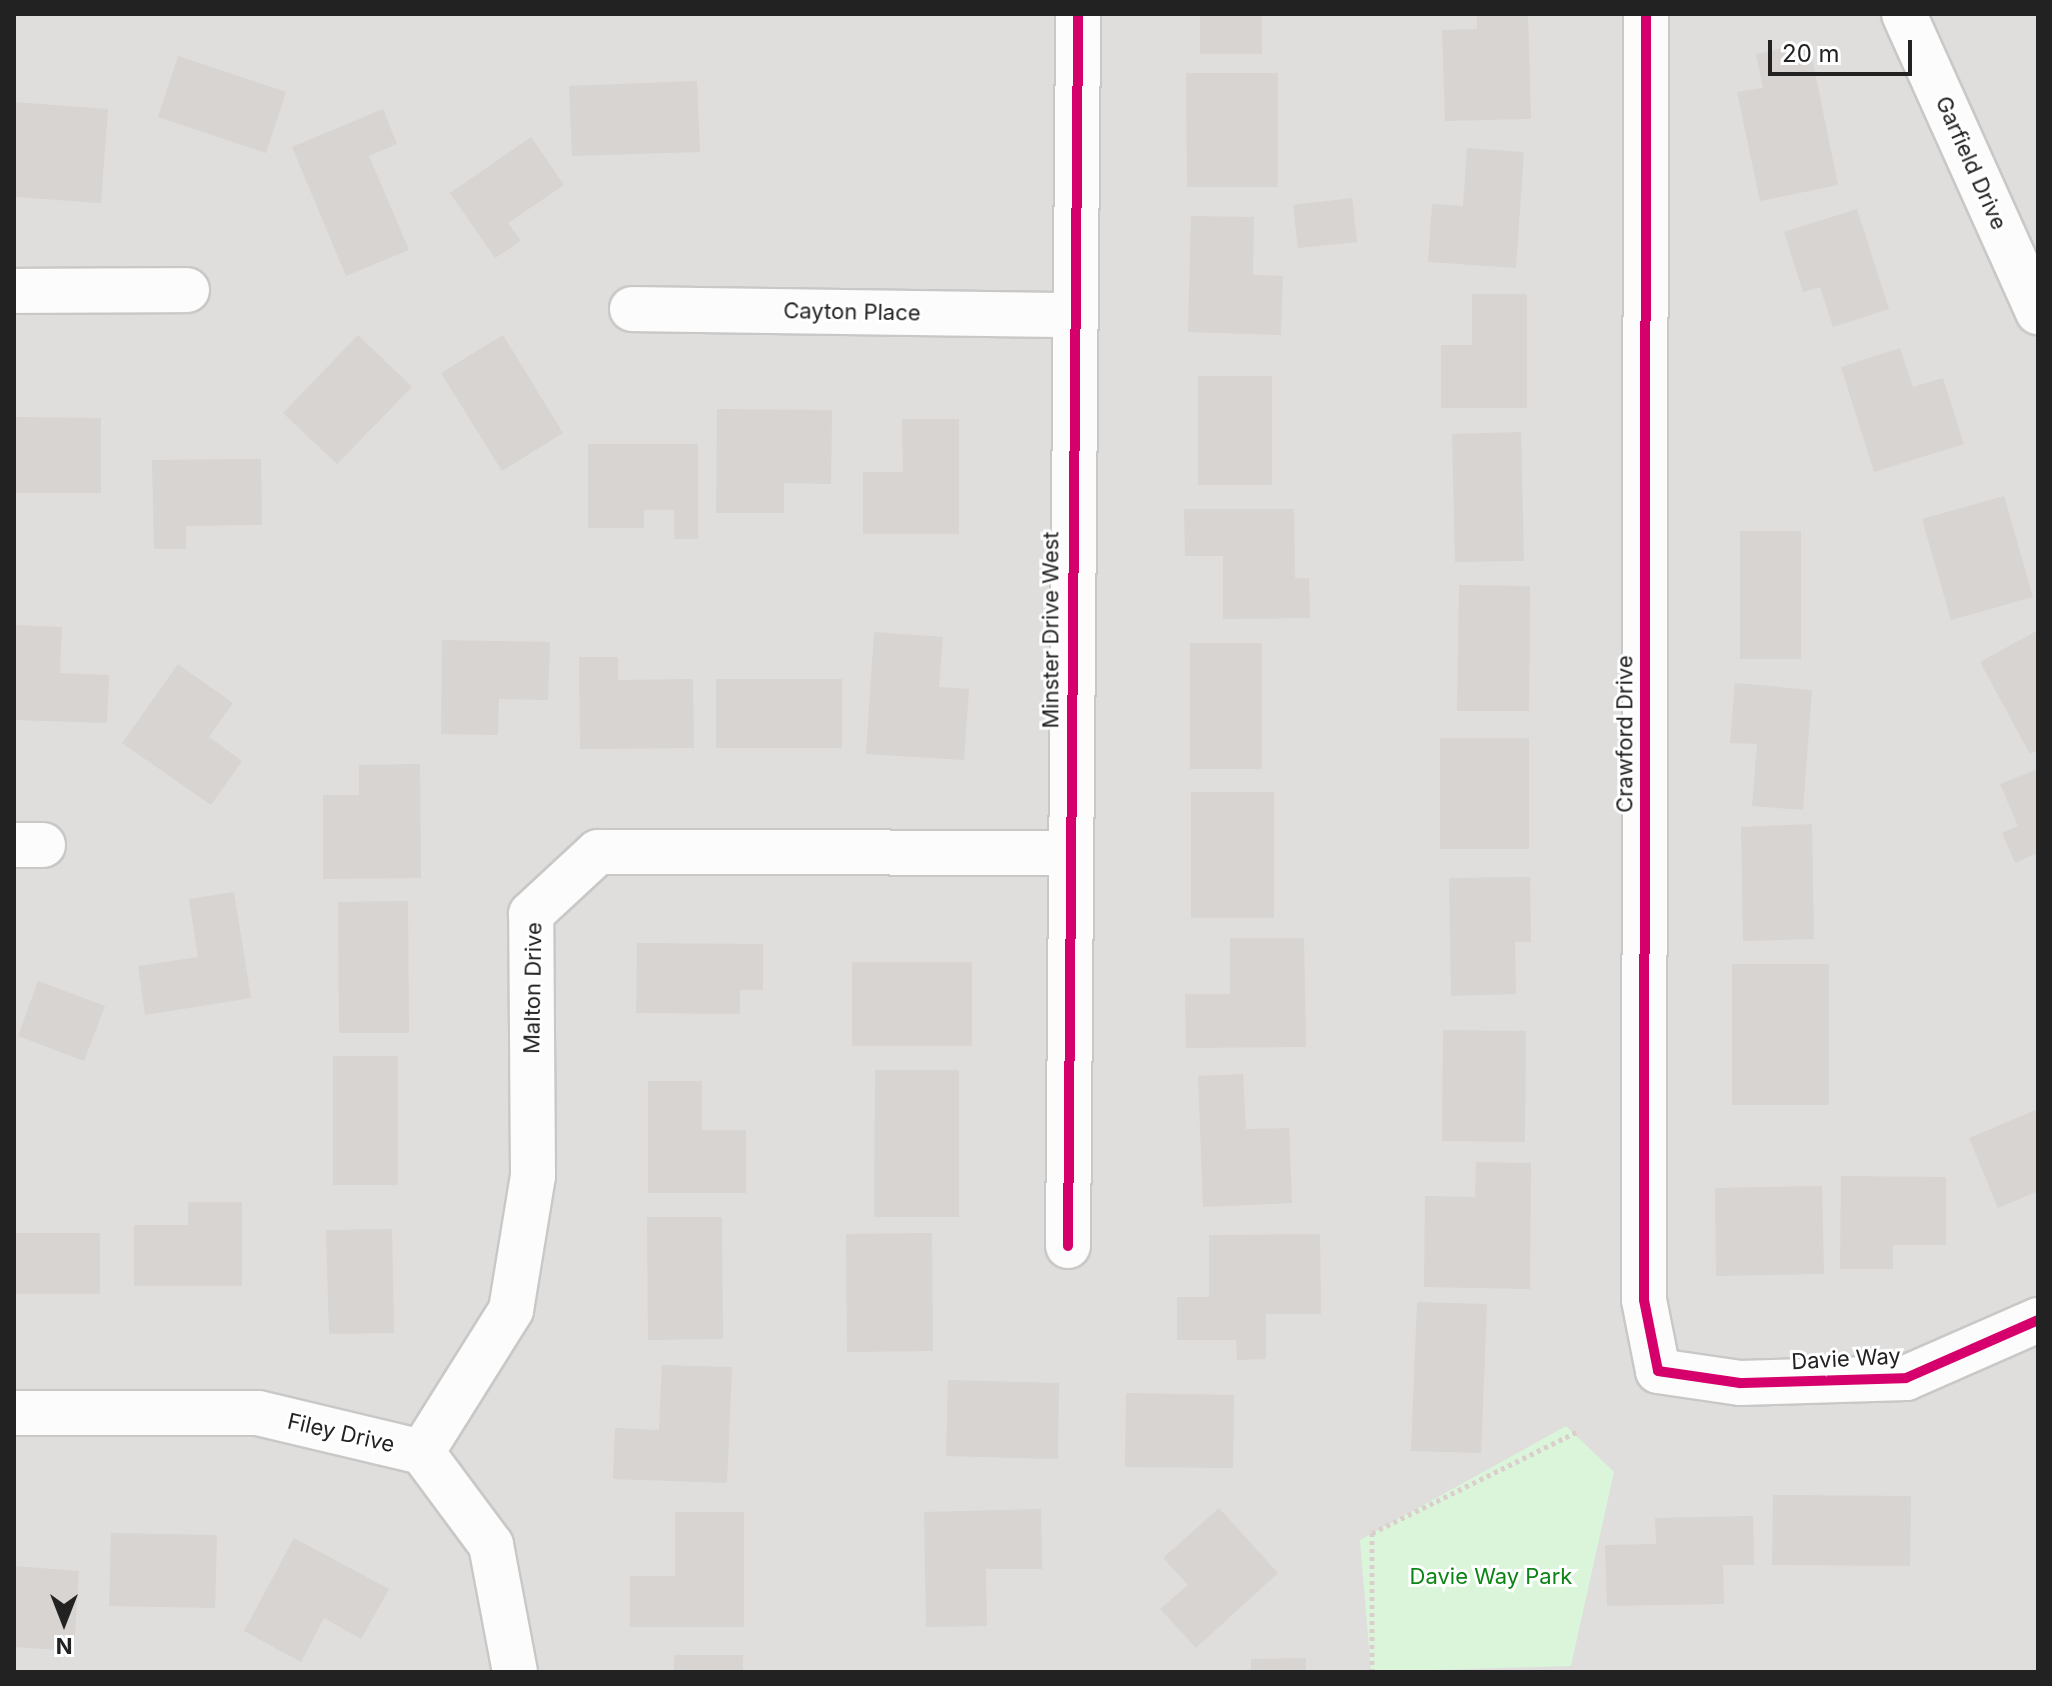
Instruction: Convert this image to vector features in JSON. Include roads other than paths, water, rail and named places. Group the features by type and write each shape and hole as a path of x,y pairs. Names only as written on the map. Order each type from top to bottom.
{"street":[{"name":"Minster Drive West","path":"1068,1246 1072,315 1078,14"},
{"name":"Crawford Drive","path":"1646,14 1644,1300 1658,1371 1740,1383"},
{"name":"Garfield Drive","path":"1904,14 2038,312"},
{"path":"14,291 187,290"},
{"name":"Cayton Place","path":"632,309 1072,315"},
{"name":"Malton Drive","path":"422,1452 511,1310 533,1176 531,914 598,852 1070,853"},
{"name":"Davie Way","path":"1740,1383 1906,1378 2038,1320"},
{"name":"Filey Drive","path":"14,1413 258,1413 422,1452 491,1545 515,1672"}],"park label":[{"name":"Davie Way Park","path":"1491,1577"}]}
